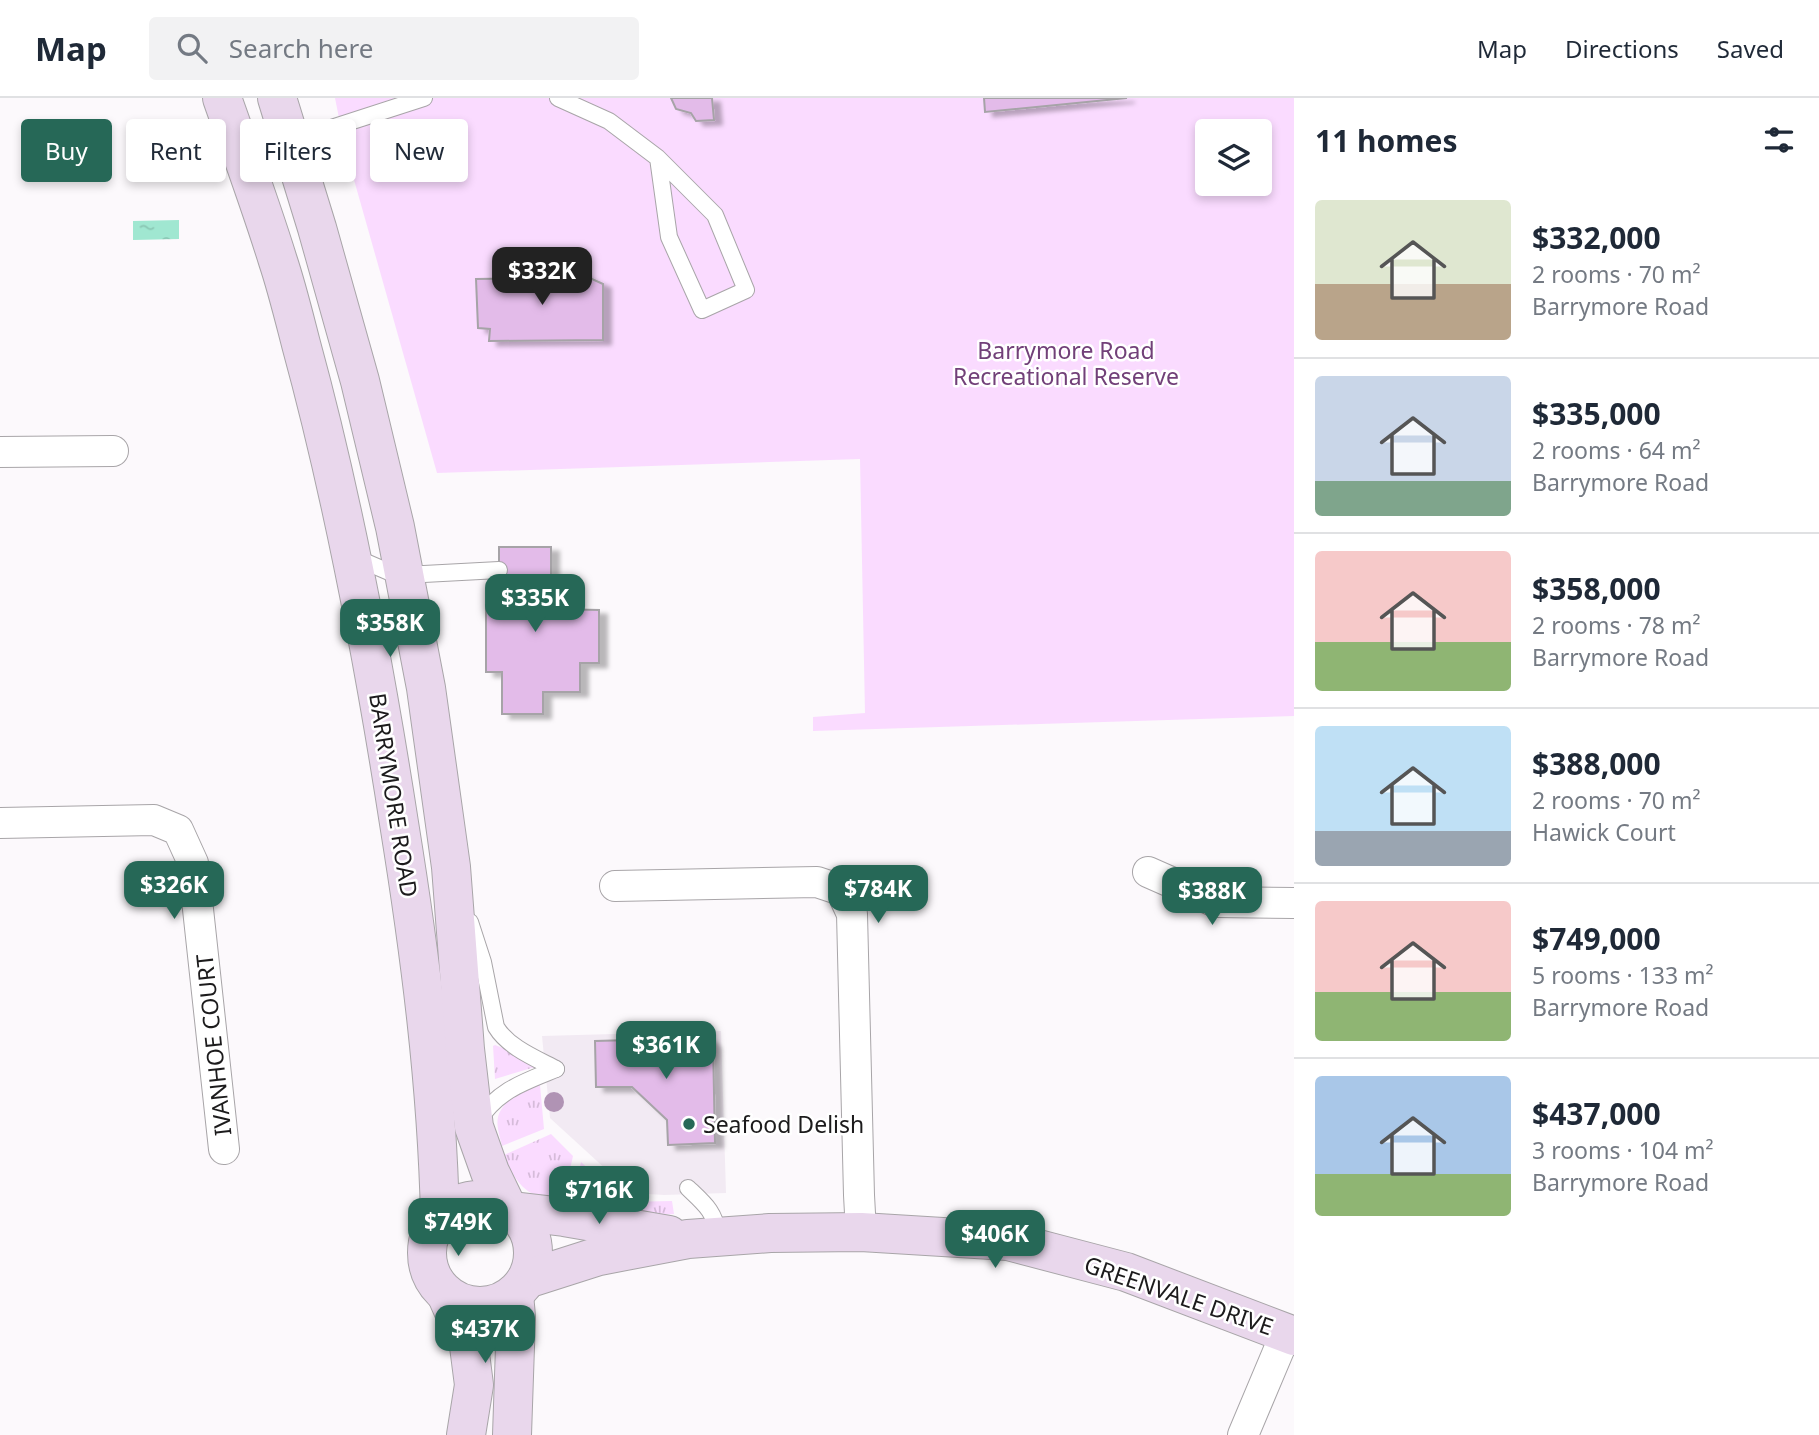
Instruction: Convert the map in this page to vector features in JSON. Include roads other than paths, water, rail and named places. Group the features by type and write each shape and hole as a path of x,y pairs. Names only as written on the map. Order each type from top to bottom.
{"street":[{"name":"BARRYMORE ROAD","path":"222,98 240,150"},
{"name":"BARRYMORE ROAD","path":"277,98 284,119"},
{"name":"BARRYMORE ROAD","path":"251,182 279,262 319,407 352,557 390,764 415,925 432,1082 440,1217"},
{"name":"BARRYMORE ROAD","path":"303,182 360,381 405,575 426,688 450,867 474,1127 490,1172 510,1209"},
{"path":"0,452 113,451"},
{"name":"IVANHOE COURT","path":"0,823 154,820 178,830 193,863 224,1149"},
{"path":"1148,872 1216,902 1294,903"},
{"path":"615,886 817,882 841,890 852,914 861,1232"},
{"path":"466,1435 474,1385 469,1346 447,1296 433,1279 426,1258 429,1236 440,1217 460,1203 484,1199 510,1209 526,1226 533,1243 533,1262 520,1287 516,1317 512,1435"},
{"name":"GREENVALE DRIVE","path":"510,1209 703,1238"},
{"name":"GREENVALE DRIVE","path":"520,1287 599,1256 703,1238 770,1233 861,1232 1008,1241 1126,1272 1290,1334"},
{"path":"447,1296 463,1304 481,1307 499,1304 520,1287"},
{"path":"1243,1435 1290,1334"}],"lane":[{"path":"356,120 424,98"},
{"path":"558,98 609,121 658,158 715,215 746,289 702,310 668,237 658,158"},
{"path":"352,557 389,572 405,575 499,570"},
{"path":"450,867 484,962 496,1027 502,1036 514,1045 556,1069 518,1084 498,1096 485,1109 474,1127"},
{"path":"688,1188 709,1208 716,1224 703,1238"}],"water":[{"path":"179,220 179,239 133,240 133,221"}],"place":[{"name":"Seafood Delish","path":"689,1124"}],"park label":[{"name":"Barrymore Road Recreational Reserve","path":"1066,363"}]}
